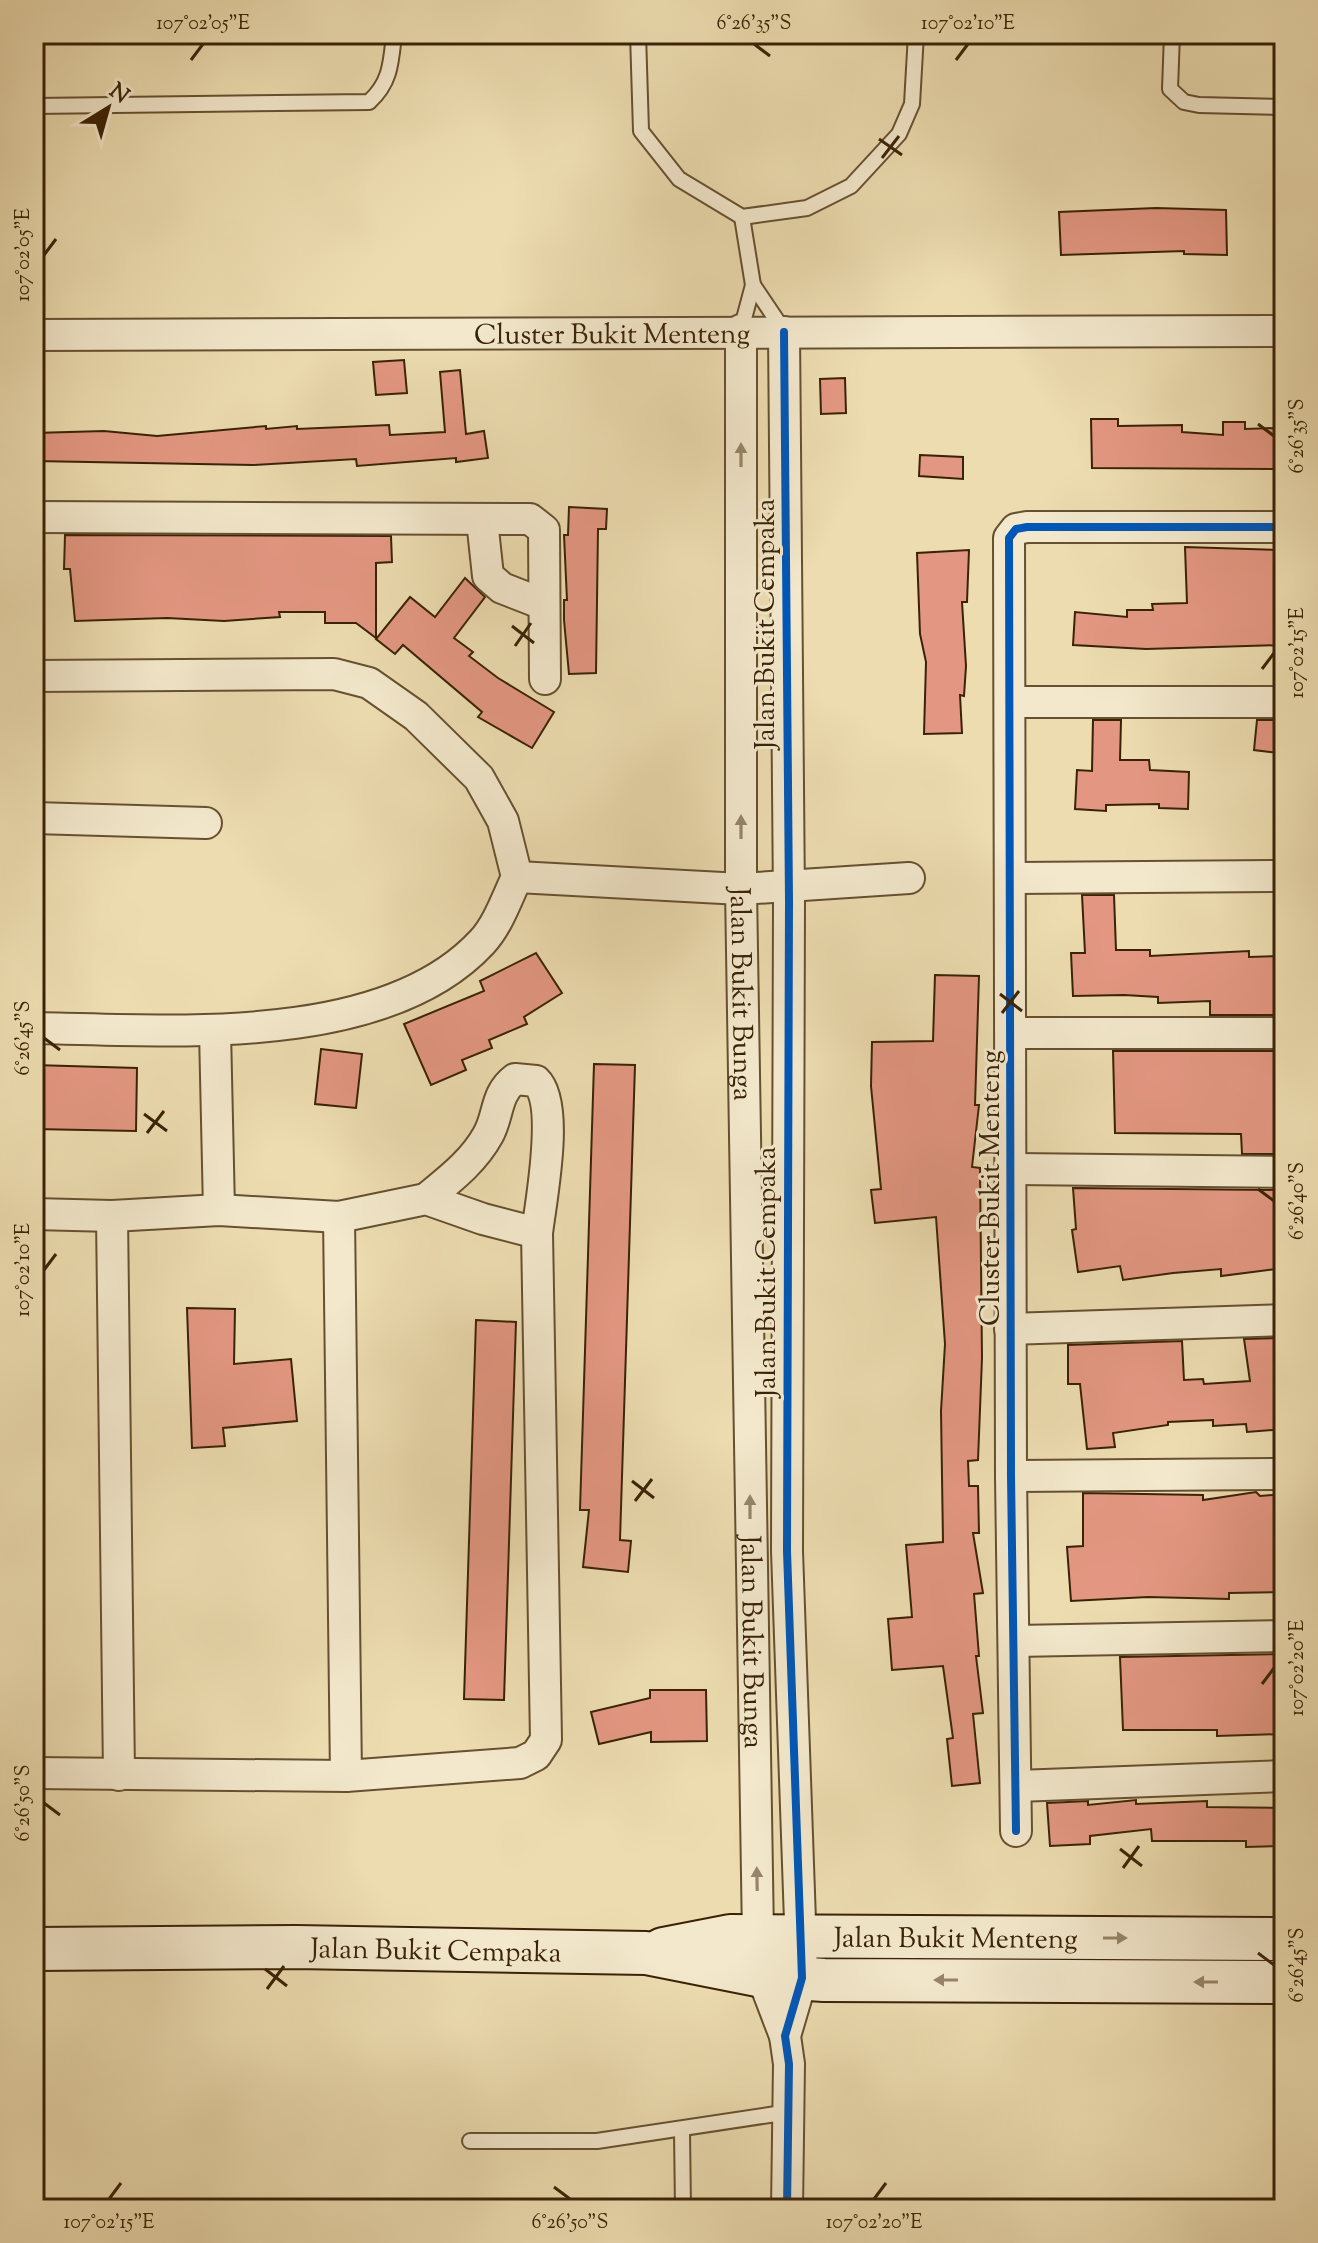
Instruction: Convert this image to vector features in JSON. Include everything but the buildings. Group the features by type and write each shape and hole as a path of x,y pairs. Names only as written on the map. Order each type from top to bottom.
{"street":[{"name":"Cluster Bukit Menteng","path":"34,335 741,330 1284,331"},
{"name":"Jalan Bukit Bunga","path":"741,330 741,889 750,1265 750,1553 780,1957"},
{"name":"Jalan Bukit Cempaka","path":"784,332 788,886 787,1551 780,1957 789,2112 787,2209"},
{"path":"34,517 525,518 544,530 545,679"},
{"path":"482,520 488,576 502,588 543,604"},
{"name":"Cluster Bukit Menteng","path":"1016,1831 1010,1329 1009,538 1016,529 1284,527"},
{"path":"34,676 334,674 369,683 416,716 479,778 503,821 517,877 484,940 434,979 400,995 312,1022 215,1031 34,1028"},
{"path":"1011,702 1284,702"},
{"path":"34,818 206,823"},
{"path":"1011,878 1284,876"},
{"path":"517,877 741,889 909,878"},
{"path":"215,1031 219,1210"},
{"name":"Cluster Bukit Menteng","path":"1011,1033 1284,1033"},
{"path":"34,1214 112,1216 219,1210 339,1217 426,1199 472,1161 490,1133 507,1085 515,1079 536,1081 547,1102 545,1169 537,1233 546,1740 536,1755 520,1763 346,1776 34,1773"},
{"name":"Cluster Bukit Menteng","path":"1011,1169 1284,1172"},
{"path":"426,1199 483,1219 537,1233"},
{"path":"112,1216 119,1775"},
{"path":"339,1217 346,1776"},
{"path":"750,1265 787,1264"},
{"name":"Cluster Bukit Menteng","path":"1010,1329 1284,1320"},
{"path":"1011,1476 1284,1474"},
{"path":"750,1553 787,1551"},
{"path":"1014,1641 1284,1636"},
{"path":"1017,1786 1284,1776"},
{"name":"Jalan Bukit Menteng","path":"646,1953 730,1936 780,1957 1284,1982"},
{"name":"Jalan Bukit Menteng","path":"780,1957 1284,1939"},
{"name":"Jalan Bukit Cempaka","path":"34,1949 296,1947 646,1953"}],"lane":[{"path":"34,106 369,102 383,88 390,73 394,34"},
{"path":"638,34 641,131 679,179 742,217 807,208 851,186 899,134 912,104 916,34"},
{"path":"1172,34 1170,89 1184,102 1284,107"},
{"path":"741,330 753,285 742,217"},
{"path":"753,285 784,332"},
{"path":"470,2141 597,2141 682,2131 789,2112"},
{"path":"682,2131 683,2209"}],"cycle path":[{"path":"784,332 789,901 787,1551 802,1978 785,2036 789,2064 787,2209"},
{"path":"1016,1831 1011,1476 1009,538 1016,529 1027,527 1284,527"}]}
